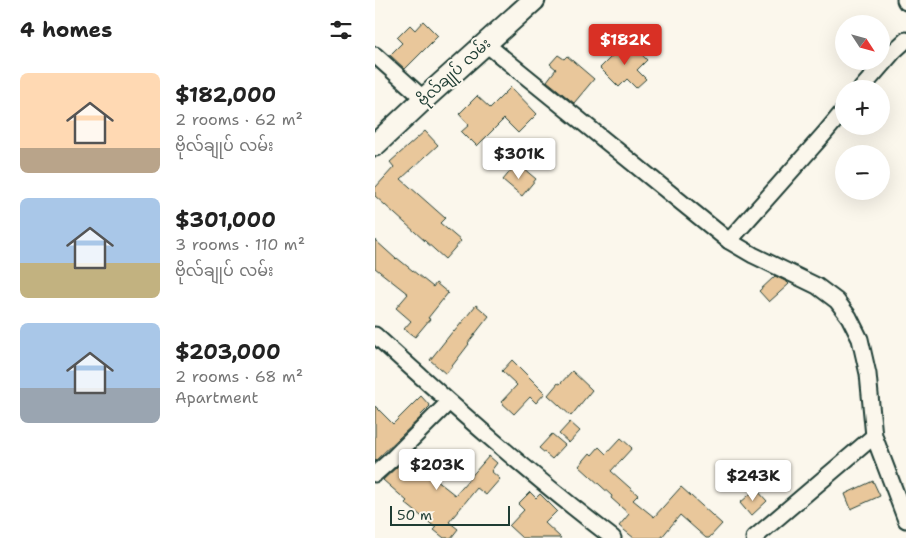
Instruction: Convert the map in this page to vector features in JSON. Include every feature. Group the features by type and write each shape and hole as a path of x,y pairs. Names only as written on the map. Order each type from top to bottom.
{"street":[{"name":"ဗိုလ်ချုပ် လမ်း","path":"375,145 534,0"},
{"path":"869,80 906,40"},
{"path":"486,44 729,241 753,255 817,286 837,301 849,317 860,339 868,374 873,436 906,520"},
{"path":"375,55 424,100"},
{"path":"729,241 835,121"},
{"path":"375,335 449,402 570,506 613,538"},
{"path":"375,474 449,402"},
{"path":"754,538 873,436"}],"building":[{"path":"423,21 438,36 405,69 390,55 402,43 397,38 410,25 415,30"},
{"path":"628,40 647,60 637,70 646,79 636,88 627,79 619,87 600,68"},
{"path":"558,55 564,59 567,56 594,79 574,103 547,81 556,69 550,64"},
{"path":"511,87 537,114 518,133 504,119 477,146 461,132 469,125 459,114 477,96 490,108"},
{"path":"425,131 438,145 401,179 445,218 440,223 461,241 445,259 375,196 375,188 394,167 390,162"},
{"path":"517,163 536,179 522,196 503,180"},
{"path":"375,240 396,259 433,287 436,283 448,293 415,337 404,329 411,321 396,308 408,294 375,268"},
{"path":"775,276 789,284 769,302 759,291"},
{"path":"476,305 489,316 446,374 430,360"},
{"path":"512,360 545,393 536,403 530,397 514,414 501,402 517,385 502,371"},
{"path":"572,371 592,390 571,416 548,395"},
{"path":"421,396 430,406 375,461 375,406 393,424"},
{"path":"570,422 580,431 569,443 559,434"},
{"path":"552,434 565,445 552,459 539,448"},
{"path":"621,438 632,448 611,471 638,495 633,500 654,517 681,487 722,524 709,538 706,538 680,515 661,538 634,538 619,526 629,514 579,466 590,453 592,455 599,447 606,454"},
{"path":"416,449 433,464 426,472 455,495 489,456 497,463 491,471 500,479 486,495 477,488 449,522 458,529 451,538 444,538 434,530 436,528 405,503 407,501 383,480"},
{"path":"873,481 880,496 851,509 845,494"},
{"path":"756,489 767,501 751,516 740,503"},
{"path":"530,492 536,498 540,494 557,511 545,523 561,538 522,538 509,526 524,510 518,504"}]}
